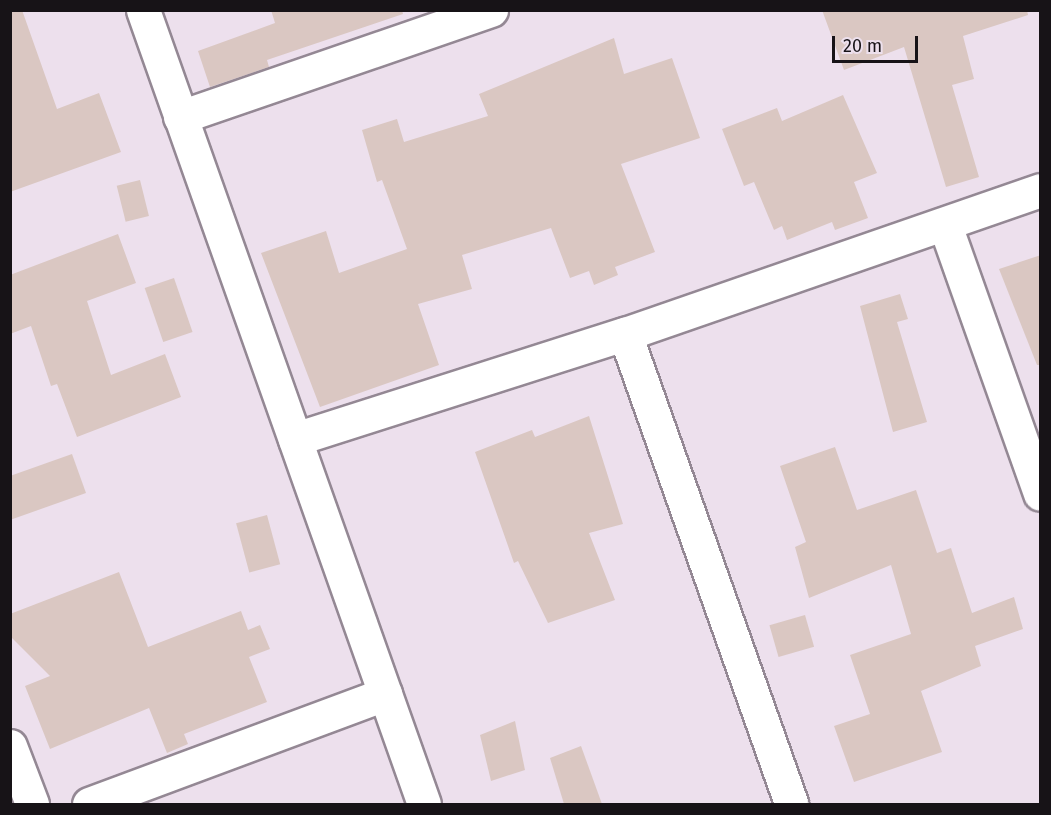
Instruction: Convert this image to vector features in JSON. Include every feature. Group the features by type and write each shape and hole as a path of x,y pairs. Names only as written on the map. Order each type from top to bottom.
{"street":[{"path":"143,10 424,804"},
{"path":"180,117 491,10"},
{"path":"295,438 624,334 1041,190"},
{"path":"945,225 1041,494"},
{"path":"624,334 791,804"},
{"path":"89,804 385,694"},
{"path":"10,746 32,804"}],"building":[{"path":"10,10 22,10 57,109 99,93 121,152 10,192"},
{"path":"271,10 402,10 403,14 267,60 269,67 210,87 198,51 275,23"},
{"path":"822,10 1027,10 1028,15 963,36 974,79 952,85 979,177 946,187 904,47 844,70"},
{"path":"614,38 624,74 672,58 700,138 621,164 655,252 615,267 618,275 594,285 589,271 570,278 551,228 462,255 472,289 418,304 439,365 320,407 261,253 326,231 339,273 407,249 382,180 377,182 362,130 397,119 404,142 488,116 479,94"},
{"path":"843,95 877,173 854,182 868,218 835,230 832,222 787,240 782,226 774,230 754,182 744,186 722,129 777,108 782,121"},
{"path":"140,180 149,216 126,222 117,186"},
{"path":"118,234 136,283 87,301 111,375 165,354 181,397 77,437 57,384 51,386 31,326 10,334 10,275"},
{"path":"1041,255 1041,365 1037,365 999,269"},
{"path":"174,278 193,332 163,342 145,288"},
{"path":"900,294 908,319 897,322 927,422 893,432 860,306"},
{"path":"589,416 623,524 589,533 615,600 548,623 518,561 514,563 475,452 532,430 535,437"},
{"path":"835,447 857,510 916,490 937,553 951,548 972,613 1014,597 1023,629 975,646 981,666 921,691 942,752 854,782 834,726 870,714 850,655 911,634 891,565 809,598 795,547 806,542 780,466"},
{"path":"72,454 86,493 10,520 10,476"},
{"path":"267,515 280,564 249,573 236,523"},
{"path":"119,572 148,647 241,611 248,630 260,625 270,649 249,657 267,702 184,734 188,744 167,753 149,708 50,749 25,686 50,676 10,636 10,614"},
{"path":"805,615 814,647 779,657 769,625"},
{"path":"515,721 525,770 491,781 480,735"},
{"path":"581,746 602,804 564,804 550,758"}]}
